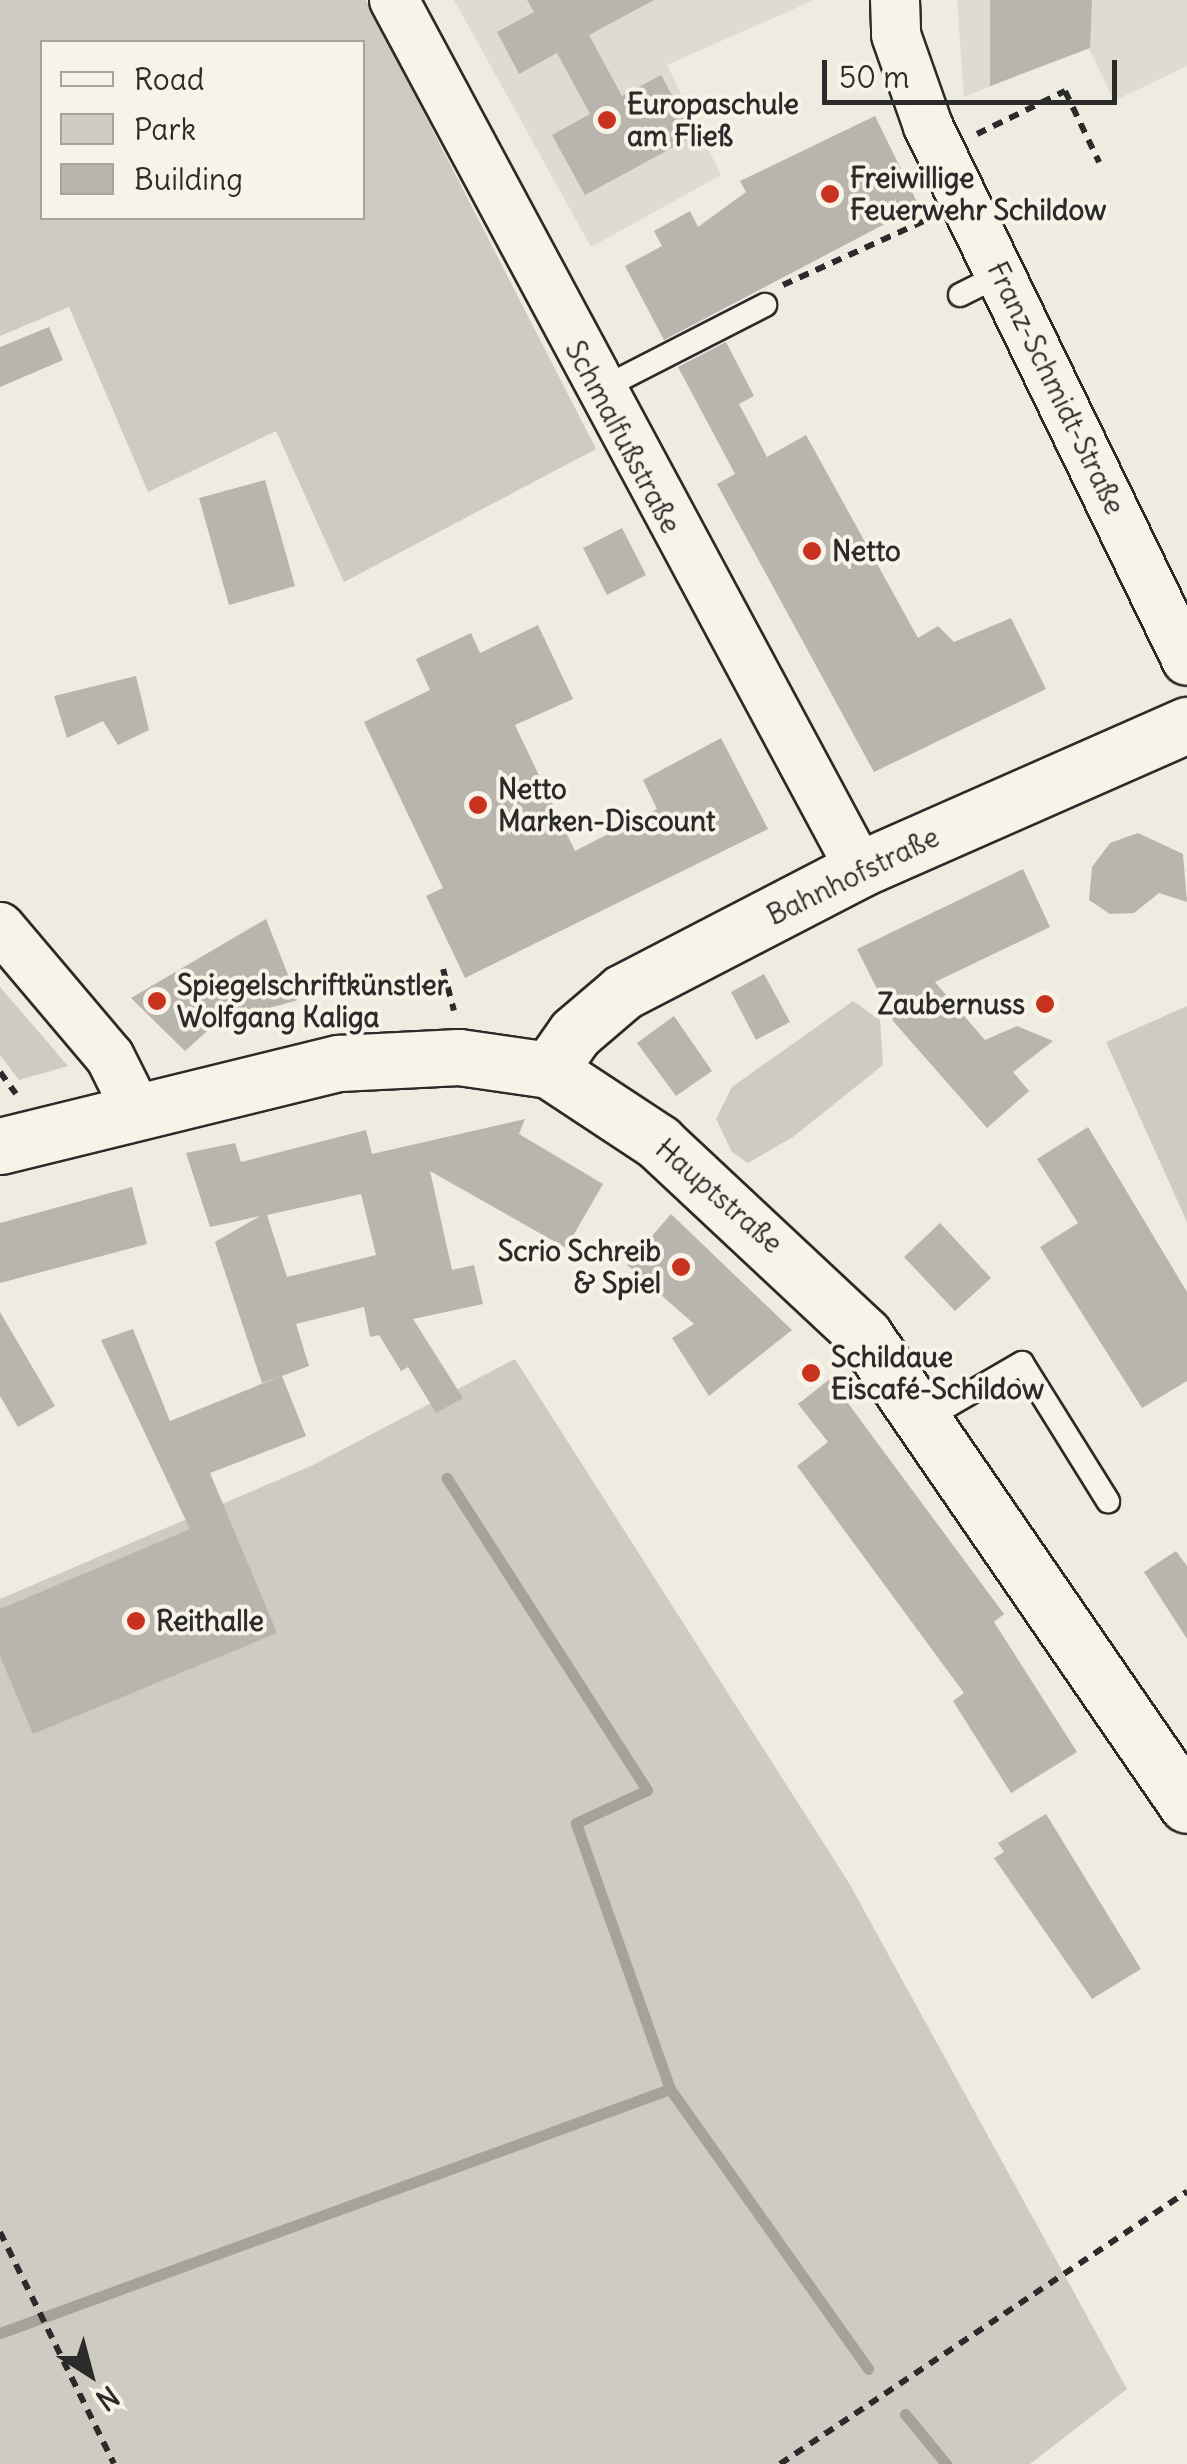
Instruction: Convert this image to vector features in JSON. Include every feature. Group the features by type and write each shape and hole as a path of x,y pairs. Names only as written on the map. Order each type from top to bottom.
{"main road":[{"name":"Bahnhofstraße","path":"550,1070 624,992 860,869 1187,725"},
{"name":"Hauptstraße","path":"13,1127 137,1111 340,1063 460,1057 550,1070 658,1142 755,1224 864,1336 927,1418 1187,1805"}],"street":[{"name":"Schmalfußstraße","path":"394,0 597,391 860,869"},
{"name":"Franz-Schmidt-Straße","path":"895,0 908,77 964,202 980,285 1187,661"},
{"path":"0,928 110,1057 137,1111"}],"lane":[{"path":"597,391 764,305"},
{"path":"927,1418 1022,1363 1108,1501"}],"path":[{"path":"971,137 1065,91 1099,162"},
{"path":"790,282 964,202"},
{"path":"443,969 454,1011"},
{"path":"0,1072 13,1127"},
{"path":"780,2464 1187,2192"},
{"path":"0,2232 114,2464"}],"shaded area":[{"name":"Europaschule am Fließ","path":"454,0 814,0 667,65 721,175 591,247"},
{"path":"957,0 1187,0 1187,66 1114,101 1089,48 964,97"}],"green space":[{"path":"0,0 366,0 596,449 344,582 276,431 148,492 69,307 0,336"},
{"path":"0,987 68,1066 19,1080 0,1055"},
{"path":"853,1001 880,1020 883,1065 793,1137 748,1163 732,1152 716,1119 732,1087"},
{"path":"1187,1006 1187,1222 1106,1042"},
{"path":"515,1359 849,1883 1127,2389 1030,2464 0,2464 0,1599 313,1465"}],"building":[{"path":"527,0 654,0 589,35 622,96 661,75 694,136 585,195 552,135 590,114 557,53 519,74 497,32 534,12"},
{"path":"990,0 1092,0 1090,48 990,86"},
{"path":"875,116 919,206 664,340 625,266 662,246 654,231 690,211 698,227 746,192 740,181"},
{"path":"49,327 63,360 0,387 0,347"},
{"name":"Netto","path":"726,342 754,396 739,404 767,457 806,435 918,638 938,626 954,642 1011,618 1046,689 874,772 717,484 735,474 678,367"},
{"path":"265,480 295,586 229,605 199,498"},
{"path":"622,528 646,575 607,595 583,548"},
{"name":"Netto Marken-Discount","path":"538,625 573,699 515,725 575,851 657,809 643,780 721,738 768,829 465,978 426,896 443,888 364,722 430,690 416,659 471,633 480,653"},
{"path":"136,676 149,730 118,745 103,721 67,738 54,696"},
{"path":"1138,833 1183,854 1187,902 1159,893 1134,913 1110,914 1089,900 1092,867 1110,843"},
{"path":"1023,869 1050,927 935,982 985,1040 1017,1026 1053,1041 1013,1072 1029,1091 987,1128 893,1021 857,949"},
{"path":"266,919 298,1000 216,1023 185,1051 131,998"},
{"path":"764,974 790,1022 756,1040 731,992"},
{"path":"674,1016 712,1071 676,1096 637,1043"},
{"path":"525,1119 519,1134 603,1184 566,1248 430,1171 452,1270 474,1265 483,1304 413,1319 463,1398 436,1413 408,1367 401,1371 379,1335 370,1337 364,1307 296,1324 309,1366 282,1376 306,1436 210,1473 277,1633 33,1734 0,1656 0,1609 190,1529 101,1340 133,1329 170,1421 281,1376 262,1383 215,1242 260,1216 210,1227 186,1153 235,1143 241,1162 366,1130 372,1154","holes":["361,1194 376,1255 287,1277 267,1215"]},
{"path":"1088,1127 1187,1292 1187,1381 1142,1408 1040,1247 1078,1223 1037,1159"},
{"path":"132,1187 147,1244 0,1283 0,1223"},
{"path":"671,1214 792,1330 709,1396 672,1338 694,1324 627,1265"},
{"path":"940,1223 991,1278 955,1311 904,1257"},
{"path":"0,1312 55,1406 18,1427 0,1396"},
{"path":"830,1379 1004,1614 994,1622 1077,1752 1011,1793 953,1701 964,1693 797,1466 828,1442 798,1404"},
{"path":"1176,1551 1187,1566 1187,1639 1144,1572"},
{"path":"1046,1814 1141,1969 1092,1999 994,1858 1004,1852 998,1843"}],"waterway":[{"path":"0,2333 670,2089 576,1823 647,1790 447,1478"},
{"path":"670,2089 868,2369"},
{"path":"905,2414 946,2464"}],"place":[{"name":"Europaschule am Fließ","path":"607,120"},
{"name":"Freiwillige Feuerwehr Schildow","path":"830,194"},
{"name":"Netto","path":"812,551"},
{"name":"Netto Marken-Discount","path":"478,805"},
{"name":"Spiegelschriftkünstler Wolfgang Kaliga","path":"157,1001"},
{"name":"Zaubernuss","path":"1045,1004"},
{"name":"Scrio Schreib & Spiel","path":"681,1267"},
{"name":"Schildaue Eiscafé-Schildow","path":"811,1373"},
{"name":"Reithalle","path":"136,1621"}]}
